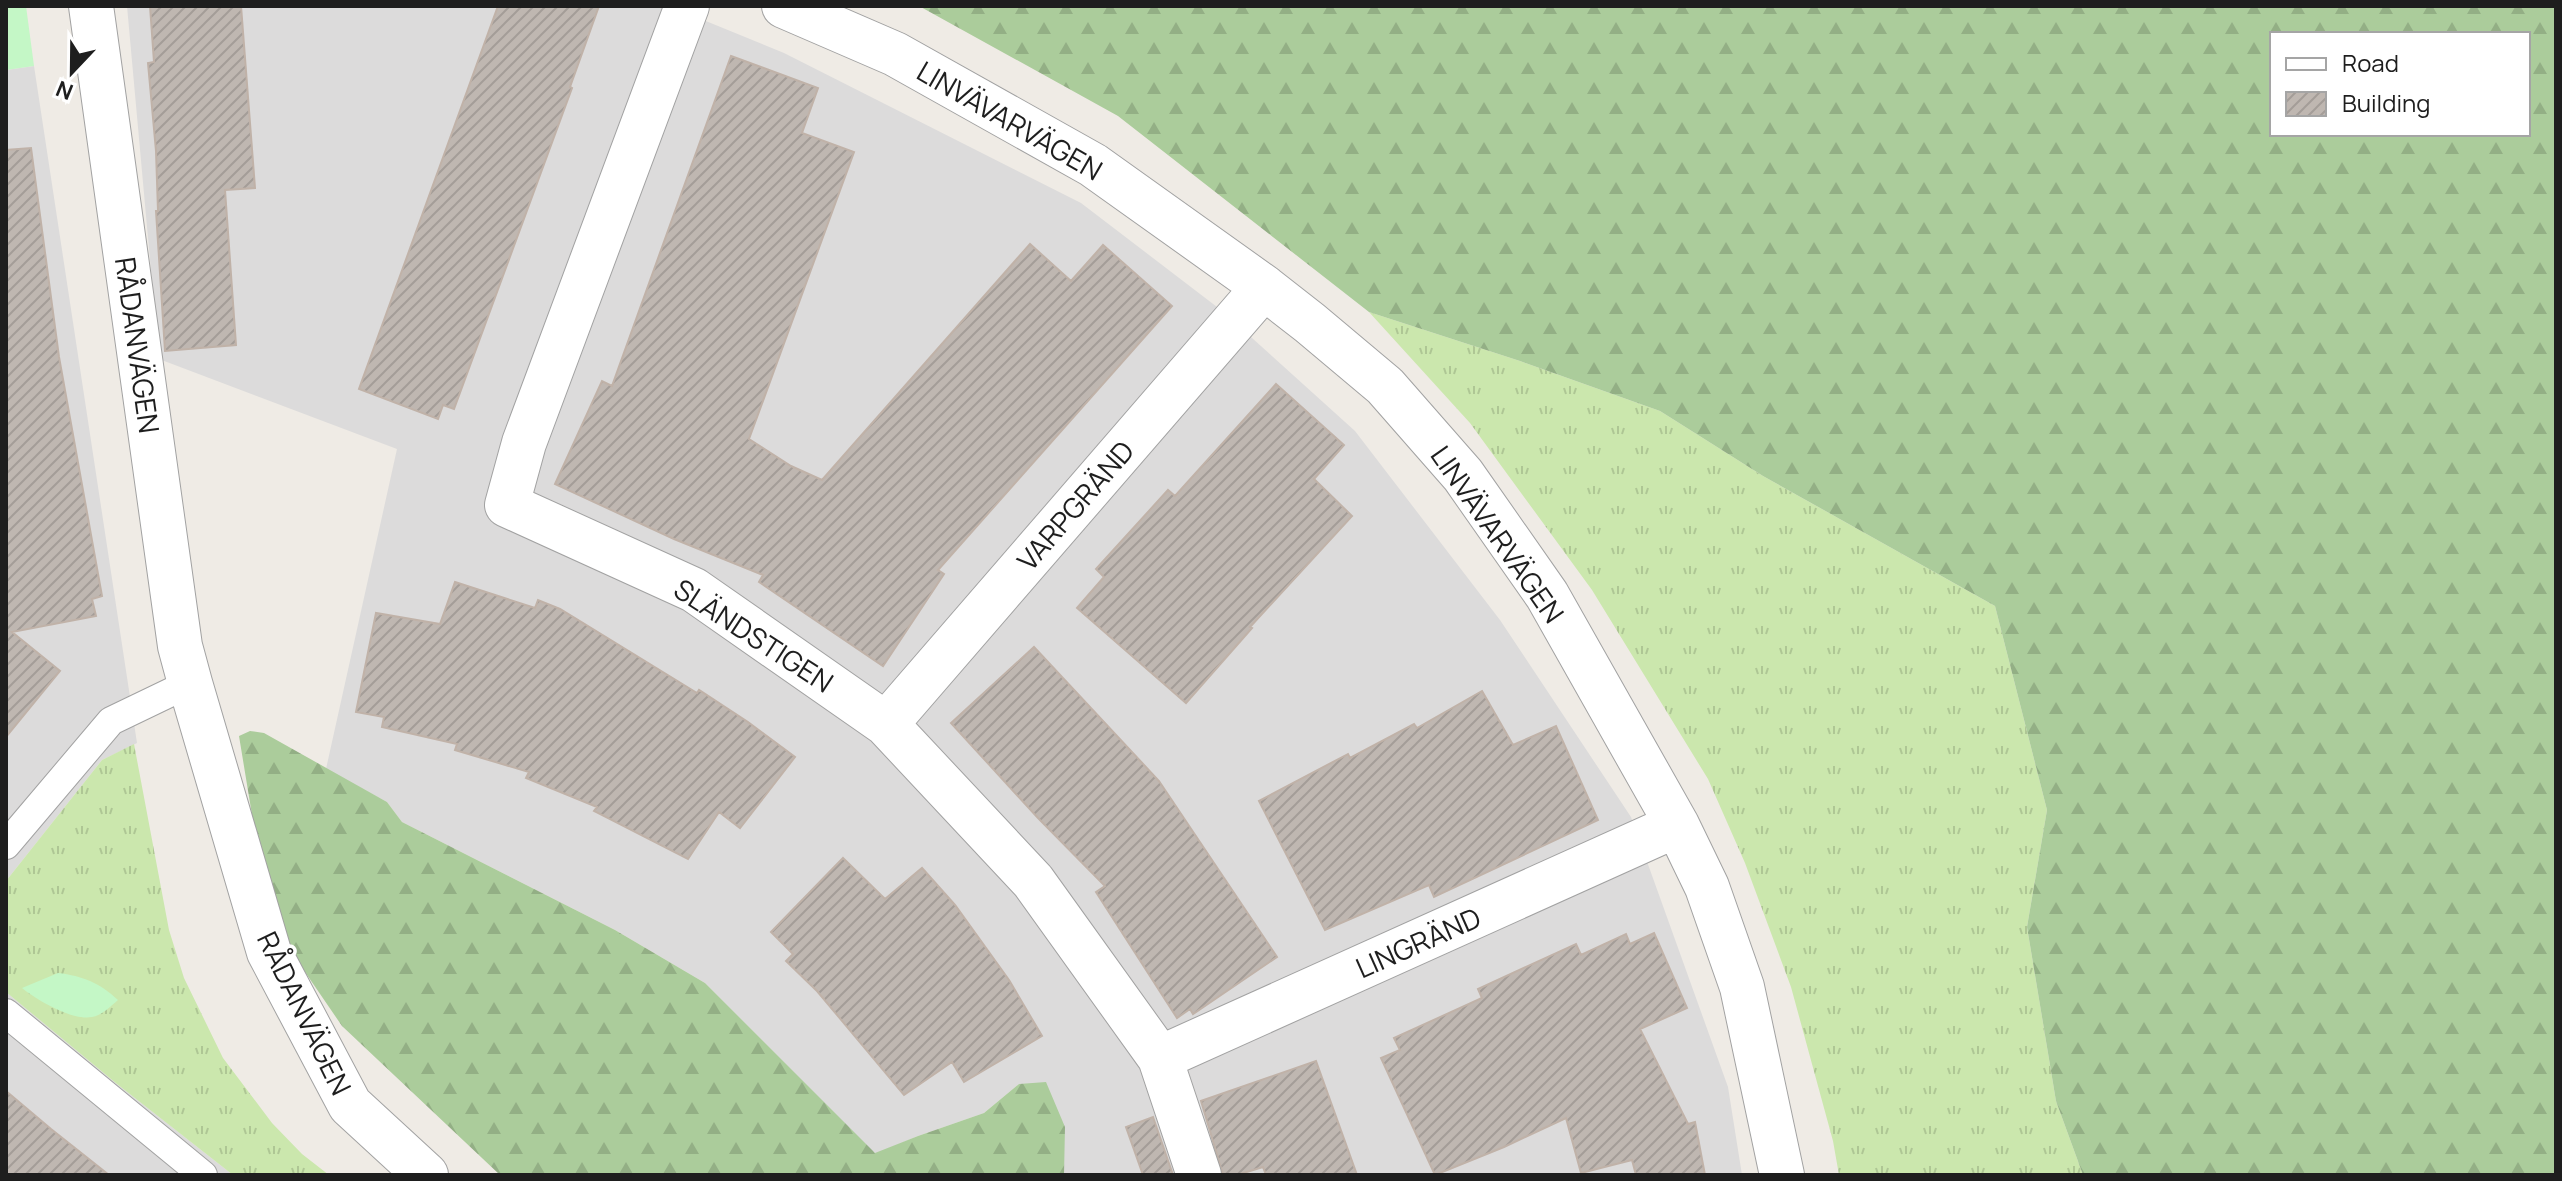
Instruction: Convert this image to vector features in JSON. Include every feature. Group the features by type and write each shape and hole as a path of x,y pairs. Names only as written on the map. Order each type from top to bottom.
{"street":[{"name":"RÅDANVÄGEN","path":"91,6 180,646 190,683 269,952 350,1105 426,1175"},
{"name":"SLÄNDSTIGEN","path":"687,6 524,443 507,505 694,590 886,724 1033,881 1160,1058 1199,1175"},
{"name":"LINVÄVARVÄGEN","path":"784,6 895,54 1093,165 1264,287 1385,386 1463,475 1547,595 1677,825 1707,887 1742,987 1782,1175"},
{"name":"VARPGRÄND","path":"886,724 1264,287"},
{"name":"LINGRÄND","path":"1160,1058 1677,825"}],"lane":[{"path":"6,845 111,721 190,683"},
{"path":"6,1013 203,1175"}],"shaded area":[{"path":"127,6 669,6 784,53 1081,203 1221,310 1355,431 1500,620 1631,817 1728,1087 1742,1175 1064,1175 1063,1164 1019,1084 984,1113 875,1154 705,983 615,930 402,822 387,802 326,769 397,449 159,359"},
{"path":"34,66 137,743 102,760 6,881 6,70"},
{"path":"6,992 117,1084 233,1175 6,1175"}],"green space":[{"path":"6,6 26,6 34,66 6,70"},
{"path":"919,6 2556,6 2556,1175 2083,1175 2056,1101 2027,927 2047,810 1995,606 1763,476 1660,411 1369,312 1118,116"},
{"path":"1369,312 1660,411 1763,476 1995,606 2047,810 2027,927 2056,1101 2083,1175 1839,1175 1833,1141 1791,987 1745,863 1708,779 1592,590 1470,423"},
{"path":"250,731 264,733 387,802 402,822 615,930 705,983 875,1153 984,1113 1019,1084 1046,1082 1065,1127 1064,1175 500,1175 342,1026 292,953 267,906 239,736"},
{"path":"134,744 169,930 184,978 223,1058 272,1123 302,1154 329,1175 233,1175 6,992 6,881 102,760"},
{"path":"58,973 91,981 118,1000 99,1015 75,1016 22,988"}],"building":[{"path":"150,6 241,6 255,188 225,190 236,345 165,351 156,211 156,151 148,63 154,62"},
{"path":"498,6 599,6 454,409 443,405 438,419 359,389"},
{"path":"731,56 818,88 802,133 854,152 749,439 791,466 822,480 1030,244 1071,281 1103,245 1172,306 938,570 944,574 883,666 759,582 763,575 674,539 555,484 602,381 612,386"},
{"path":"31,148 59,357 102,596 92,599 96,616 12,632 60,671 6,737 6,150"},
{"path":"1276,384 1344,445 1314,479 1352,516 1250,627 1186,703 1077,608 1104,577 1096,569 1168,490 1175,496"},
{"path":"455,582 535,608 538,600 560,609 697,693 699,690 795,757 740,828 719,812 688,859 594,811 597,807 526,778 529,772 455,750 457,744 382,727 384,717 356,712 376,613 440,624"},
{"path":"1034,647 1159,781 1277,957 1193,1014 1190,1009 1177,1018 1096,892 1105,886 951,723"},
{"path":"1482,691 1513,745 1556,726 1598,820 1434,897 1429,885 1325,930 1259,801 1348,754 1350,758 1414,724 1417,728"},
{"path":"843,858 885,899 922,868 955,905 1009,980 1042,1036 964,1082 952,1062 904,1095 817,991 786,961 793,954 771,932"},
{"path":"1654,933 1687,1008 1640,1029 1688,1124 1695,1122 1705,1175 1636,1175 1632,1160 1581,1173 1566,1118 1435,1175 1381,1058 1400,1050 1394,1038 1482,998 1478,989 1576,944 1581,955 1626,934 1630,944"},
{"path":"1316,1061 1357,1175 1266,1175 1263,1167 1237,1175 1223,1175 1201,1101"},
{"path":"6,1091 51,1129 109,1175 6,1175"},
{"path":"1153,1117 1173,1175 1143,1175 1126,1127"}]}
